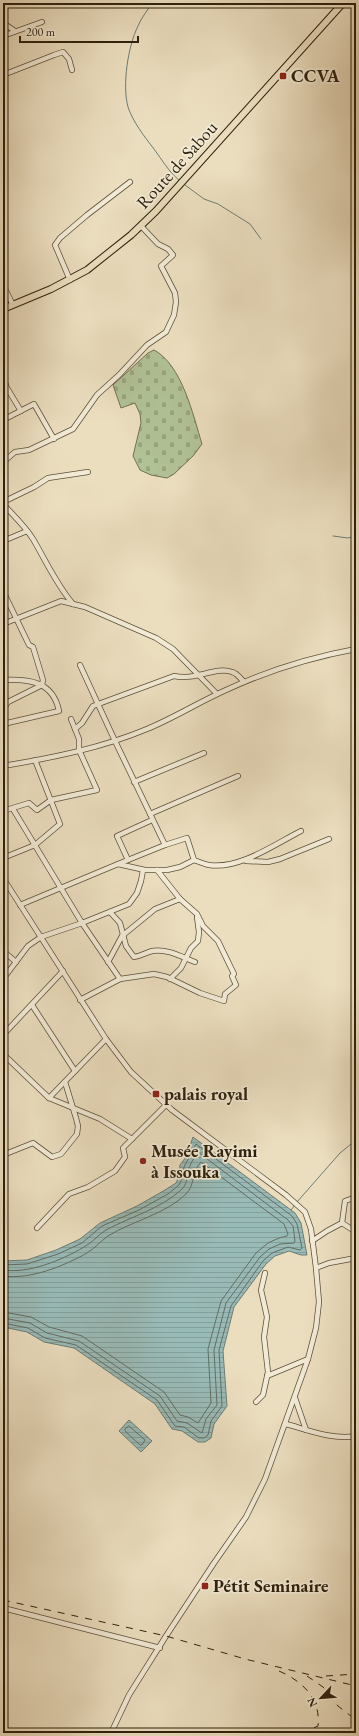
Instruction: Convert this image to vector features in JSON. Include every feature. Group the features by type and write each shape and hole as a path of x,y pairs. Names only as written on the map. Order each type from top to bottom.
{"main road":[{"name":"Route de Sabou","path":"3,309 70,280 92,266 141,226 343,3"}],"street":[{"path":"3,36 42,22"},
{"path":"3,23 15,31"},
{"path":"3,75 54,54 63,52 69,59 72,70"},
{"path":"70,280 55,245 60,238 87,215 130,182"},
{"path":"3,462 15,452 28,450 73,429 97,396 147,345 166,332 174,315 176,302 175,293 161,266 173,255 168,249 158,244 141,226"},
{"path":"3,286 12,305"},
{"path":"3,377 7,388 21,411"},
{"path":"3,420 34,404 54,439"},
{"path":"73,604 62,590 27,531 3,503 48,478 88,472"},
{"path":"3,541 27,531"},
{"path":"3,590 29,645 33,647 43,680 42,685"},
{"path":"3,624 61,601 85,607 156,638 173,649 217,694"},
{"path":"3,766 115,741 166,721 217,694 244,682 312,660 356,649"},
{"path":"80,665 97,704 165,845"},
{"path":"75,729 82,723 93,706 174,676 187,678 200,676 218,670 233,672 244,682"},
{"path":"3,680 20,679 42,685 51,692 58,704 59,712 3,724"},
{"path":"3,710 8,702 42,685"},
{"path":"3,811 29,803 37,810 51,800 97,790 79,750 79,739 71,719"},
{"path":"134,782 204,753"},
{"path":"3,858 35,845 60,824 35,760"},
{"path":"150,814 238,776"},
{"path":"13,809 82,924 120,979"},
{"path":"128,860 117,836 152,820"},
{"path":"118,864 142,870 167,870 180,867 194,860 209,865 223,865 244,860 301,831"},
{"path":"20,905 62,889 165,845 187,838 194,860"},
{"path":"244,860 268,862 329,839"},
{"path":"3,979 28,946 41,937 82,924 129,904 137,893 141,881 142,870"},
{"path":"80,1000 120,979 154,974 224,1001 225,994 236,985 232,976 234,974 218,941 203,926 197,914 180,899 157,870"},
{"path":"3,878 80,1000 106,1039 131,1072 166,1105 286,1195 305,1212 308,1219 316,1268 318,1312 316,1328 308,1359 295,1398 265,1479 246,1517 214,1563 129,1695 111,1733"},
{"path":"108,962 124,934 155,909 180,899"},
{"path":"110,912 120,923 126,946 134,957 142,956 152,951 161,951 195,962"},
{"path":"170,979 181,968 198,941 199,932 197,914"},
{"path":"3,951 16,962"},
{"path":"3,1035 63,972"},
{"path":"32,1005 75,1071"},
{"path":"48,1098 106,1039"},
{"path":"3,1054 48,1098 100,1119 132,1139"},
{"path":"3,1155 33,1143 52,1157 61,1154 77,1134 78,1126 65,1082"},
{"path":"38,1228 69,1194 88,1187 115,1171 125,1157 123,1148 166,1105"},
{"path":"342,1223 345,1201 356,1197"},
{"path":"312,1241 342,1223"},
{"path":"342,1223 356,1232"},
{"path":"316,1268 328,1263 356,1258"},
{"path":"256,1402 263,1395 268,1372 264,1337 267,1317 261,1290 265,1273"},
{"path":"267,1376 308,1359"},
{"path":"295,1398 306,1430"},
{"path":"286,1424 325,1435 346,1438 356,1436"},
{"path":"3,1608 160,1648"}],"green space":[{"path":"154,350 164,357 179,379 190,405 202,444 193,456 174,474 167,478 151,475 140,470 133,456 141,423 140,414 135,403 121,408 113,385 148,353"}],"water":[{"path":"193,1137 295,1213 301,1223 307,1255 301,1255 289,1251 275,1256 266,1264 234,1307 223,1351 227,1406 214,1424 211,1438 205,1442 198,1442 182,1431 172,1429 155,1404 74,1348 44,1342 27,1332 3,1327 3,1261 27,1260 56,1250 80,1239 100,1223 137,1206 176,1183 179,1176 180,1165 186,1157"},
{"path":"129,1420 152,1441 141,1452 119,1431"}],"waterway":[{"path":"152,3 139,23 131,44 127,66 126,98 130,113 139,129 169,170 180,181"},
{"path":"185,185 204,199 218,204 250,224 261,239"},
{"path":"333,536 348,538 356,536"},
{"path":"297,1202 340,1153 356,1140"},
{"path":"291,1210 295,1205"}],"railway":[{"path":"3,1600 166,1636 245,1659 356,1686"},
{"path":"279,1671 302,1685 313,1699 318,1716 318,1726 309,1730 308,1733"},
{"path":"326,1676 356,1674"},
{"path":"307,1676 323,1687 338,1706 356,1720"}],"place":[{"name":"CCVA","path":"283,76"},
{"name":"palais royal","path":"156,1094"},
{"name":"Musée Rayimi à Issouka","path":"143,1161"},
{"name":"Pétit Seminaire","path":"205,1586"}]}
